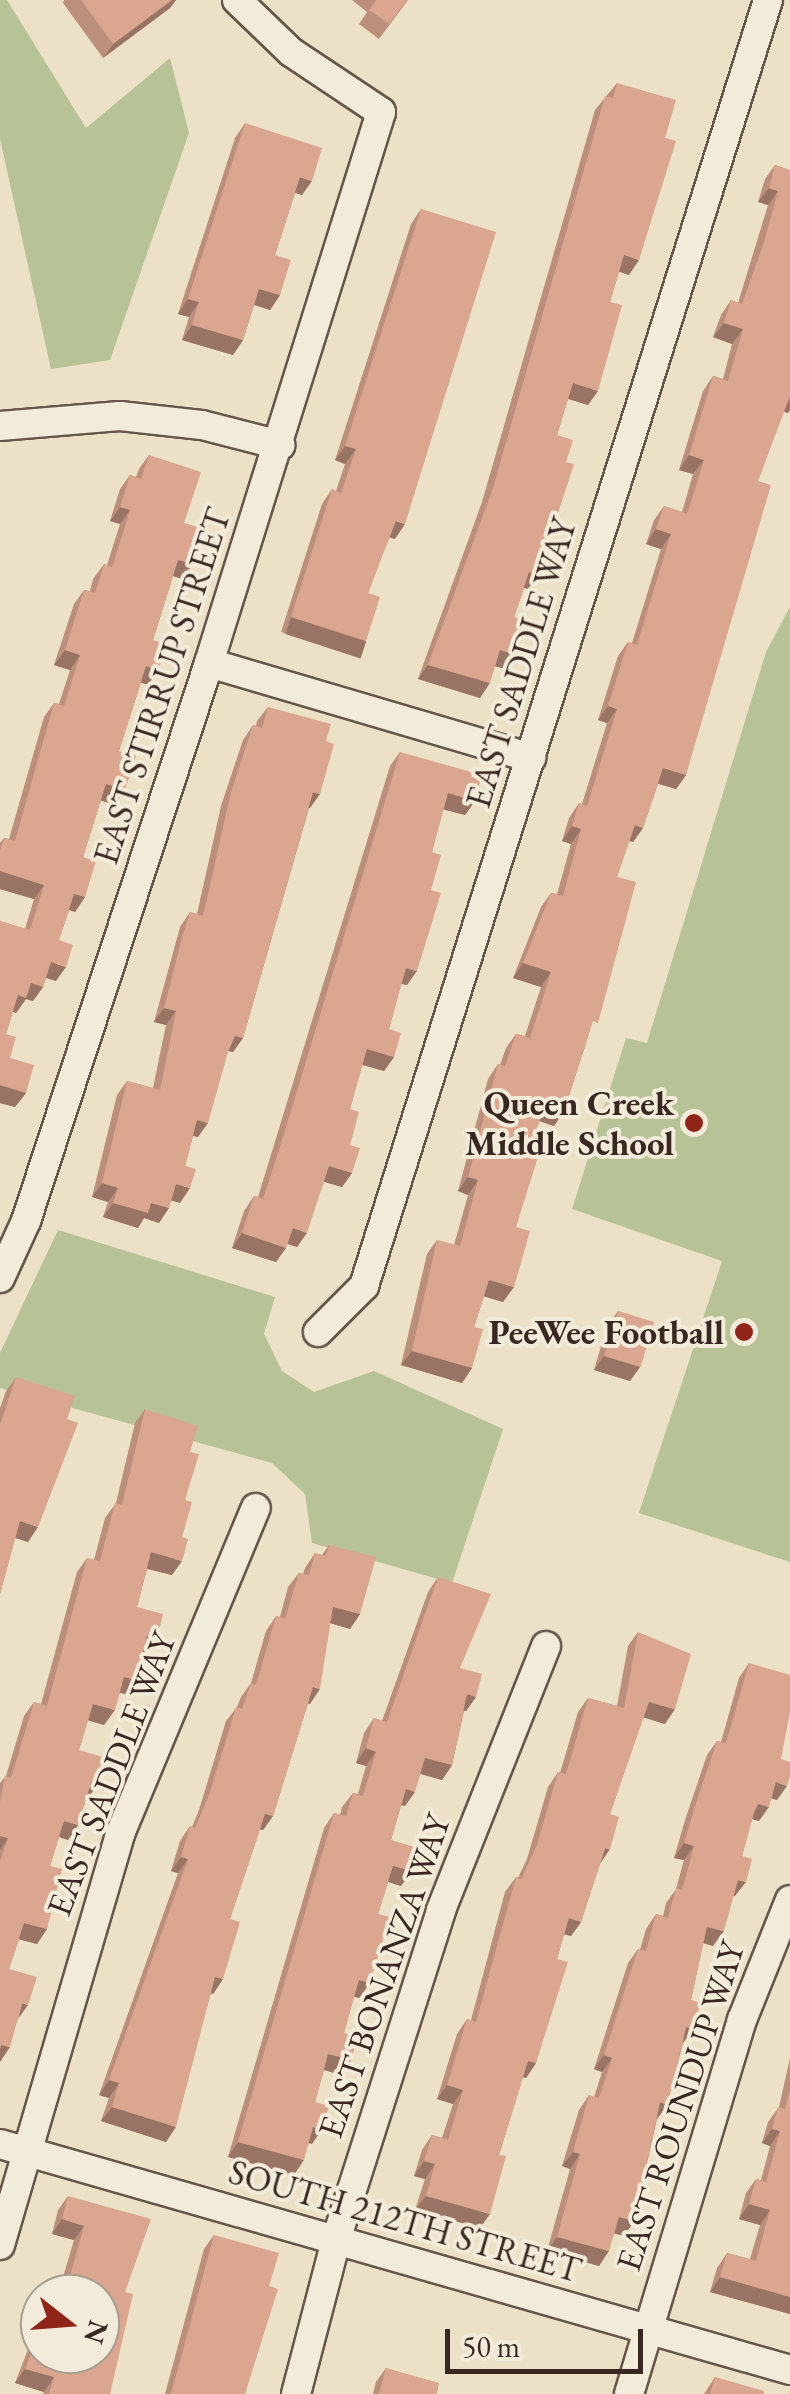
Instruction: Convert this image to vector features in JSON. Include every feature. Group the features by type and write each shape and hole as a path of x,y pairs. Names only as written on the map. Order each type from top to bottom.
{"street":[{"name":"EAST STIRRUP STREET","path":"0,1278 26,1221 209,663 381,112 291,52 237,0"},
{"name":"EAST SADDLE WAY","path":"318,1332 364,1286 768,0"},
{"path":"0,426 120,416 202,425 280,445"},
{"path":"209,663 531,758"},
{"name":"EAST SADDLE WAY","path":"0,2245 12,2147 120,1834 256,1508"},
{"name":"EAST BONANZA WAY","path":"296,2394 336,2240 441,1910 546,1646"},
{"name":"EAST ROUNDUP WAY","path":"629,2394 742,2020 790,1900"},
{"name":"SOUTH 212TH STREET","path":"12,2147 790,2370"}],"green space":[{"path":"0,0 7,0 86,128 170,58 189,133 110,360 51,369 0,139"},
{"path":"790,607 790,1562 639,1513 722,1261 572,1209 626,1038 647,1043 766,652"},
{"path":"58,1230 275,1297 264,1334 282,1371 314,1392 374,1371 503,1429 452,1583 312,1543 305,1494 272,1463 0,1388 0,1353"}],"building":[{"path":"81,0 172,0 113,44"},
{"path":"376,0 407,0 389,24 369,10"},
{"path":"617,83 676,100 665,138 676,141 639,260 624,255 610,302 622,305 598,391 573,383 557,435 573,440 566,462 574,464 538,575 529,572 514,617 527,621 516,655 500,650 490,683 428,665 493,488 605,96 613,98"},
{"path":"245,123 322,148 312,181 300,177 275,255 291,260 280,295 259,289 243,340 192,325 199,302 188,299"},
{"path":"775,165 790,170 790,396 758,481 771,485 686,775 663,768 643,828 635,825 617,877 636,882 598,1023 593,1021 564,1111 545,1105 528,1154 538,1157 516,1227 530,1231 514,1287 489,1280 474,1327 483,1329 472,1368 412,1351 437,1240 460,1246 478,1180 468,1177 498,1064 505,1066 516,1034 530,1038 551,972 523,963 551,893 563,896 581,829 572,826 579,803 587,806 617,709 608,706 628,642 637,645 671,534 656,529 664,506 687,514 704,460 689,455 713,376 728,381 743,329 724,323 731,300 742,304 764,242 778,191 769,188"},
{"path":"421,209 496,232 405,524 396,521 368,593 380,597 366,641 291,617 332,489 341,493 356,449 345,446"},
{"path":"149,455 201,472 184,523 204,529 193,564 178,560 153,640 167,644 158,670 146,666 119,751 136,756 125,790 106,784 83,857 96,861 85,897 74,894 59,940 73,945 66,967 51,962 43,987 31,983 26,998 18,995 6,1034 16,1037 10,1058 34,1065 26,1093 0,1085 0,921 30,930 44,885 0,871 0,850 4,838 15,841 54,703 64,706 80,655 65,650 84,590 95,593 104,564 112,567 130,510 120,507 130,475 141,479"},
{"path":"268,707 331,724 326,741 334,744 320,794 313,792 243,1038 235,1036 228,1052 208,1123 197,1120 185,1166 196,1169 190,1188 176,1184 169,1208 151,1203 148,1213 113,1203 118,1188 102,1183 127,1081 160,1090 176,1011 164,1008 181,941 190,912 203,916 231,792 253,725 262,728"},
{"path":"400,752 482,775 475,801 448,793 432,852 441,855 431,890 441,893 417,971 406,968 389,1029 401,1033 394,1057 367,1049 350,1109 359,1112 350,1145 360,1148 352,1173 329,1166 307,1233 293,1228 286,1248 242,1233 254,1196 263,1199"},
{"path":"618,1311 654,1322 641,1367 604,1356"},
{"path":"16,1377 75,1396 67,1419 78,1423 38,1527 20,1521 0,1594 0,1425"},
{"path":"145,1409 198,1426 190,1452 199,1454 185,1500 192,1502 182,1537 188,1539 182,1561 151,1552 137,1607 163,1614 157,1639 147,1636 135,1680 124,1677 115,1710 93,1704 79,1750 106,1758 100,1782 92,1780 78,1825 64,1821 50,1866 62,1869 47,1929 24,1923 9,1969 37,1977 28,2005 22,2003 10,2047 1,2045 0,2050 0,1861 8,1838 0,1836 0,1802 5,1776 11,1778 34,1702 47,1706 87,1558 100,1561 115,1503 122,1505"},
{"path":"329,1545 376,1557 360,1614 333,1607 320,1689 313,1687 273,1816 265,1814 230,1919 240,1922 223,1979 215,1977 176,2127 112,2107 119,2083 109,2080 188,1859 181,1857 190,1826 195,1828 209,1795 236,1707 242,1709 251,1683 256,1685 276,1616 285,1619 299,1573 309,1575 315,1553 326,1556"},
{"path":"438,1577 491,1594 460,1668 482,1674 476,1697 467,1694 452,1765 425,1758 415,1792 406,1789 391,1840 418,1848 412,1871 393,1866 378,1914 390,1917 370,1983 359,1980 344,2033 358,2037 351,2060 328,2054 315,2102 329,2106 322,2129 313,2127 304,2160 238,2142 334,1813 346,1816 353,1793 363,1796 376,1752 366,1748 374,1718 387,1722"},
{"path":"638,1632 691,1654 675,1709 649,1702 610,1814 619,1817 610,1849 605,1848 581,1922 569,1918 557,1959 568,1962 536,2063 528,2061 499,2155 506,2156 490,2214 426,2196 435,2164 424,2161 432,2135 448,2140 463,2090 447,2085 467,2019 476,2022 516,1877 521,1879 537,1845 558,1772 566,1774 588,1698 624,1708"},
{"path":"749,1663 790,1675 790,1712 781,1759 790,1762 787,1786 776,1782 769,1807 758,1804 754,1813 742,1856 752,1859 746,1882 738,1880 724,1931 707,1927 691,2000 701,2003 693,2029 686,2027 667,2105 660,2102 634,2221 619,2217 609,2251 557,2237 580,2154 573,2152 589,2095 599,2098 612,2058 604,2055 638,1949 646,1951 656,1914 668,1918 676,1888 682,1890 694,1846 684,1843 717,1741 726,1743"},
{"path":"790,2089 790,2297 720,2277 727,2253 756,2261 770,2210 749,2204 756,2179 766,2182 780,2131 772,2129 778,2107 785,2109"},
{"path":"68,2196 151,2219 125,2292 133,2294 120,2351 120,2274 71,2274 84,2226 62,2219"},
{"path":"214,2235 279,2253 269,2286 278,2289 245,2394 171,2394"},
{"path":"386,2368 439,2383 437,2394 379,2394"},
{"path":"43,2374 115,2374 110,2394 49,2394 54,2377"},
{"path":"715,2377 764,2391 764,2394 710,2394"}],"place":[{"name":"Queen Creek Middle School","path":"694,1123"},
{"name":"PeeWee Football","path":"744,1332"}]}
